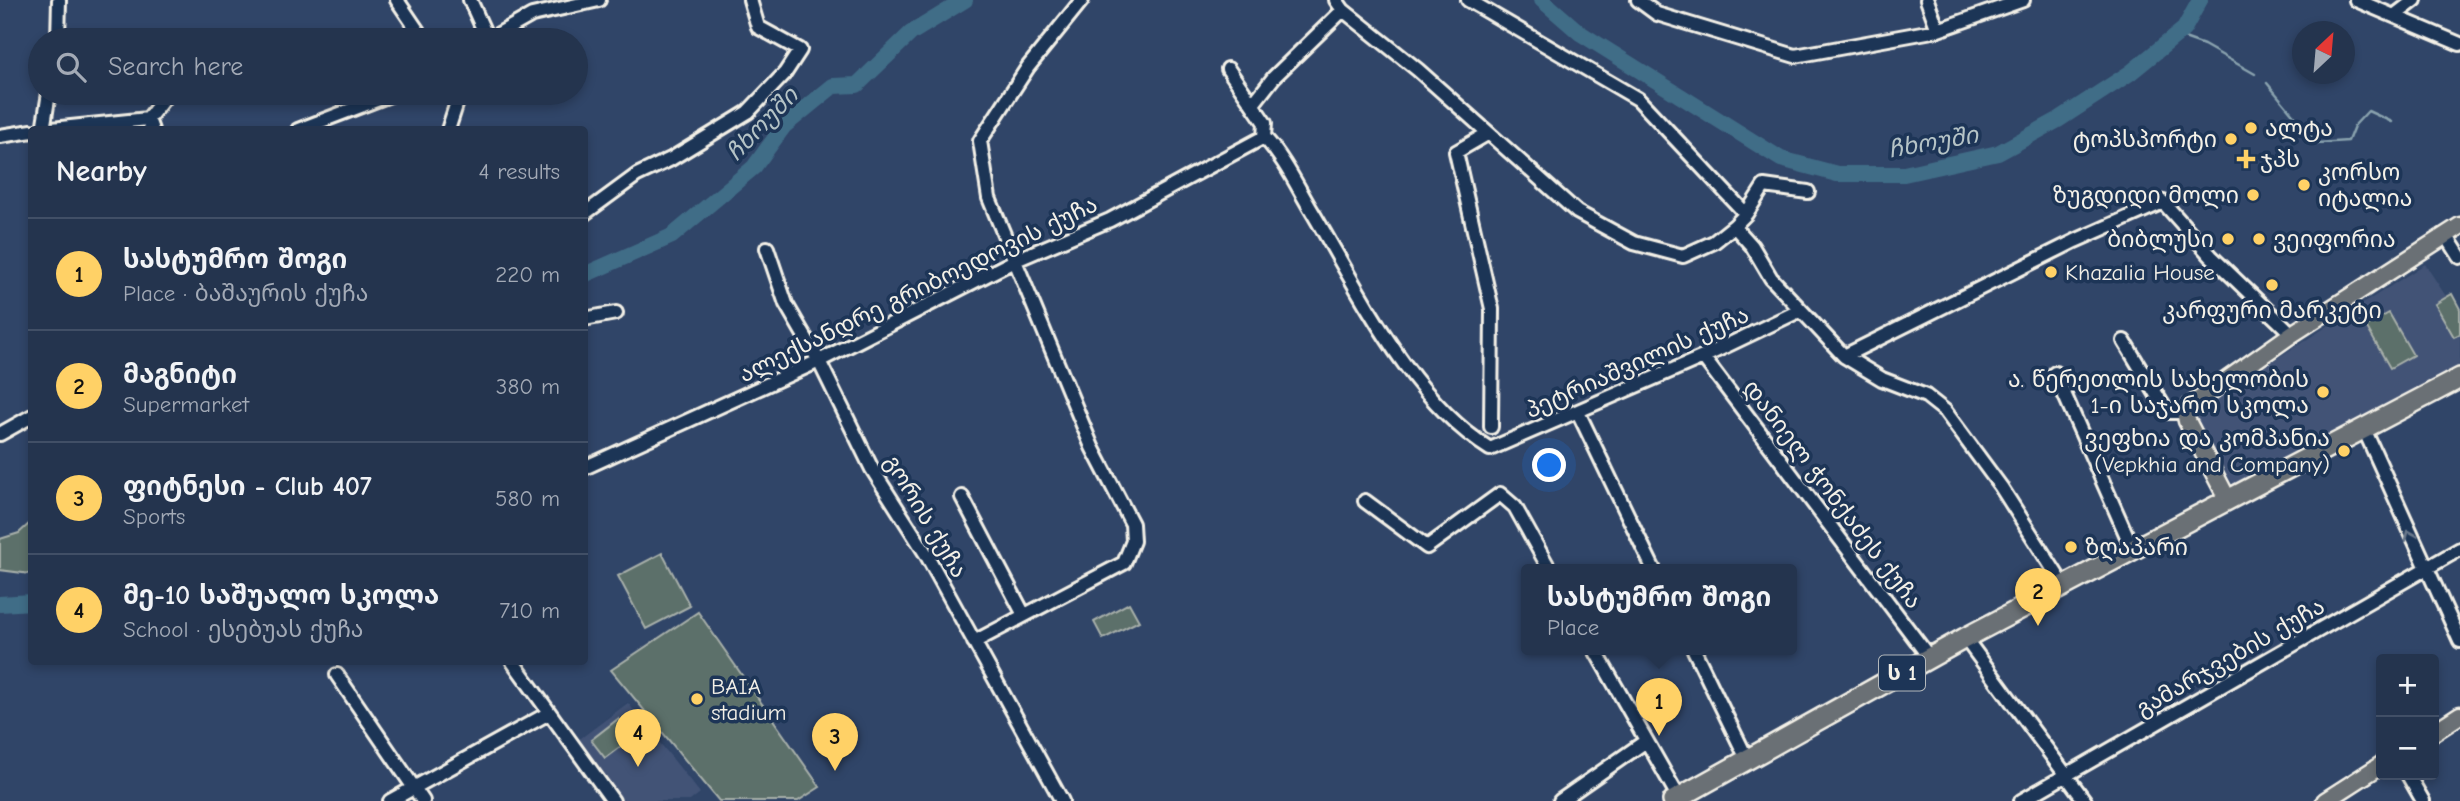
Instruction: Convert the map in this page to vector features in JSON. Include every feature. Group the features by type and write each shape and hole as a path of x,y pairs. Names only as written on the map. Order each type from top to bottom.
{"highway":[{"name":"ს 1","path":"1676,799 1929,657 2460,378"}],"main road":[{"path":"2228,500 2185,412 2292,334 2453,230"},
{"path":"2439,729 2460,715"},
{"path":"2325,801 2376,768"}],"street":[{"path":"58,28 59,0"},
{"path":"397,0 416,28"},
{"path":"470,0 483,28"},
{"path":"588,211 637,175 671,159 748,112 785,74 800,50 758,27 750,0"},
{"path":"974,642 1124,563 1134,534 1132,524 1092,447 989,198 980,141 1028,67 1082,0"},
{"path":"1468,0 1638,99 1692,158 1716,178 1746,214"},
{"path":"1638,0 1657,14 1795,56 1938,30 2023,0"},
{"path":"1927,0 1938,30"},
{"path":"2356,0 2460,44"},
{"path":"2394,16 2415,0"},
{"path":"510,28 533,15 590,1"},
{"path":"1253,104 1339,5 1418,70 1577,212 1634,243 1684,256 1714,242 1734,226 1746,214 1764,186 1808,192"},
{"path":"1228,69 1265,123 1264,137"},
{"path":"44,126 47,105"},
{"path":"123,126 150,125 161,105"},
{"path":"308,126 364,105"},
{"path":"449,126 456,105"},
{"path":"0,136 28,132"},
{"path":"1487,134 1456,152 1492,309 1491,427"},
{"name":"ალექსანდრე გრიბოედოვის ქუჩა","path":"588,466 819,361 1016,260 1110,220 1264,137"},
{"name":"პეტრიაშვილის ქუჩა","path":"1264,137 1400,356 1443,411 1470,436 1490,449 1703,357 1801,310"},
{"path":"1844,356 2064,246 2163,202 2211,256 2292,334"},
{"path":"1734,226 1752,246 1770,278 1844,356 1882,379 1926,396 1944,411 2001,487 2064,586"},
{"path":"2453,230 2460,257"},
{"name":"გორის ქუჩა","path":"767,248 786,304 819,361 872,469 926,554 1062,801"},
{"path":"588,318 616,313"},
{"path":"2124,341 2167,412 2185,412"},
{"name":"დანიელ ჭონქაძეს ქუჩა","path":"1703,357 1929,657"},
{"path":"2055,373 2133,550"},
{"path":"1578,412 1651,564"},
{"path":"0,434 28,418"},
{"path":"2364,429 2460,641"},
{"path":"1365,502 1427,547 1500,494 1515,507 1547,564"},
{"path":"962,497 1024,615"},
{"name":"გამარჯვების ქუჩა","path":"2021,801 2460,549"},
{"path":"1965,638 2085,801"},
{"path":"1598,655 1676,799"},
{"path":"1696,655 1747,759"},
{"path":"515,665 613,801"},
{"path":"337,675 423,801"},
{"path":"390,801 549,713"},
{"path":"1560,801 1646,741"},
{"path":"2411,780 2423,801"}],"shaded area":[{"name":"ა. წერეთლის სახელობის 1-ი საჯარო სკოლა","path":"2425,264 2460,318 2460,372 2235,487 2191,417 2193,412"},
{"path":"2452,294 2460,309 2460,334 2454,337 2435,304"},
{"path":"2389,313 2413,355 2390,368 2366,326"},
{"path":"28,525 28,574 0,570 0,539 19,533"},
{"path":"662,553 690,606 646,629 618,576"},
{"path":"1129,603 1139,621 1103,639 1094,622"},
{"name":"BAIA stadium","path":"698,612 820,787 798,801 719,801 611,670"},
{"path":"628,703 700,793 690,801 624,801 577,741"},
{"path":"618,719 633,737 605,758 591,740"}],"waterway":[{"name":"ჩხოუში","path":"588,273 672,236 754,167 784,126 833,86 857,85 911,33 965,0"},
{"name":"ჩხოუში","path":"1542,0 1580,33 1781,159 1837,174 1904,174 1998,153 2058,120 2130,73 2184,29 2200,0"},
{"path":"2176,35 2204,45 2255,74"},
{"path":"2267,83 2317,143 2348,141 2354,126 2368,111 2392,122"},
{"name":"ჩხოუში","path":"0,604 28,602"}],"place":[{"name":"ალტა","path":"2251,128"},
{"name":"ტოპსპორტი","path":"2231,139"},
{"name":"ჯპს","path":"2246,159"},
{"name":"კორსო იტალია","path":"2304,185"},
{"name":"ზუგდიდი მოლი","path":"2253,195"},
{"name":"ბიბლუსი","path":"2228,239"},
{"name":"ვეიფორია","path":"2259,239"},
{"name":"Khazalia House","path":"2051,272"},
{"name":"კარფური მარკეტი","path":"2272,285"},
{"name":"ა. წერეთლის სახელობის 1-ი საჯარო სკოლა","path":"2323,392"},
{"name":"ვეფხია და კომპანია (Vepkhia and Company)","path":"2344,451"},
{"name":"ზღაპარი","path":"2071,547"},
{"name":"მაგნიტი","path":"2038,626"},
{"name":"BAIA stadium","path":"697,699"},
{"name":"სასტუმრო შოგი","path":"1659,736"},
{"name":"მე-10 საშუალო სკოლა","path":"638,767"},
{"name":"ფიტნესი - Club 407","path":"835,771"}]}
